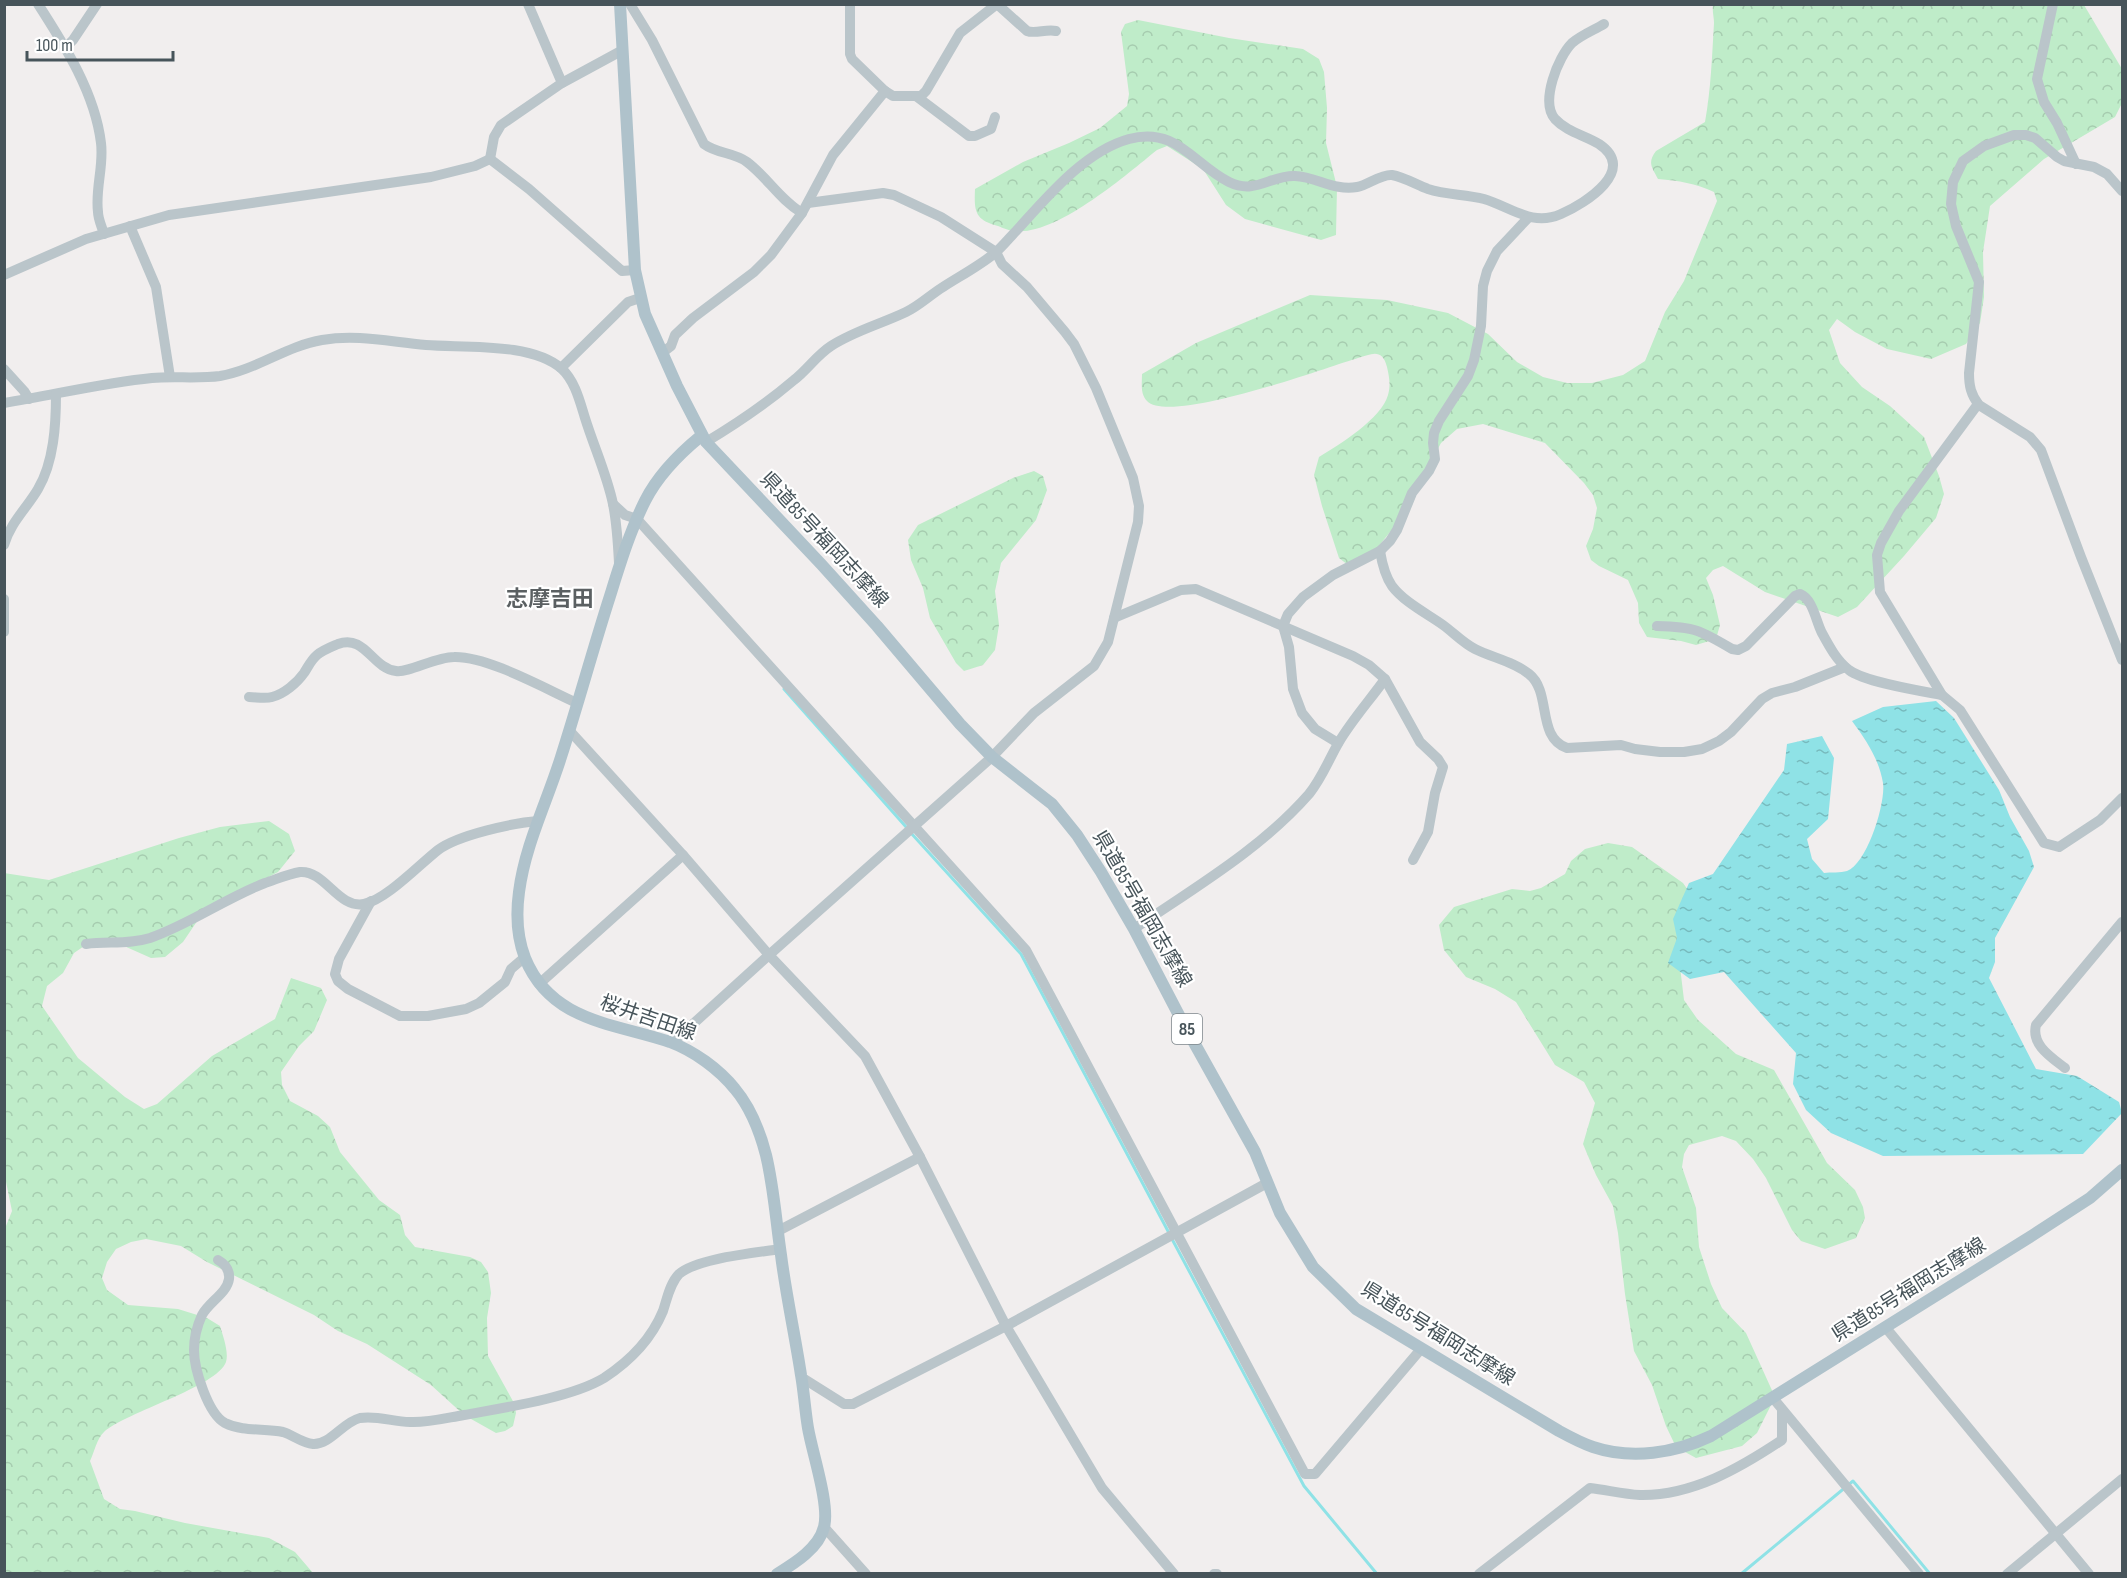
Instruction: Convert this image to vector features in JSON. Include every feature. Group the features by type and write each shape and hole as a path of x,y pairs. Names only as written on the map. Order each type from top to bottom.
{"main road":[{"name":"県道85号福岡志摩線","path":"620,4 635,270 640,298 662,353 704,439 877,626 960,724 992,757 1038,792 1066,821 1101,872 1134,929 1255,1152 1289,1231 1325,1281 1356,1309 1559,1431 1593,1447 1624,1453 1649,1454 1692,1445 1711,1436 2090,1198 2122,1170"},
{"name":"桜井吉田線","path":"704,439 673,461 657,482 646,499 619,566 569,730 524,865 517,914 519,936 525,957 539,984 566,1008 597,1022 672,1043 698,1056 735,1088 749,1109 766,1158 807,1428 824,1506 825,1527"},
{"path":"777,1574 816,1544 825,1527"}],"street":[{"path":"38,4 80,76 98,123 102,156 97,198 98,214 104,234"},
{"path":"65,48 97,4"},
{"path":"528,4 562,83"},
{"path":"630,4 652,40 704,144 713,151 745,160 792,206 805,208 883,193 894,195 941,217 996,252 1002,264 1027,287 1074,344 1096,388 1133,478 1139,506 1138,522 1108,642 1094,666 1034,713 992,757 672,1043"},
{"path":"850,4 850,54 858,66 893,96 921,96 960,33 997,4 1027,31 1032,33 1047,29 1056,31"},
{"path":"2053,4 2037,80 2044,102 2057,123 2076,164"},
{"path":"704,439 726,430 794,380 828,347 852,334 908,311 996,252 1056,188 1082,166 1110,146 1130,139 1149,136 1163,138 1181,146 1226,180 1248,188 1291,176 1309,178 1334,188 1349,188 1360,187 1392,175 1445,194 1485,200 1528,218 1557,216 1592,196 1611,176 1614,168 1610,155 1598,144 1570,130 1552,115 1550,94 1557,68 1568,48 1581,36 1604,24"},
{"path":"490,159 494,137 501,125 562,83 621,51"},
{"path":"662,353 671,346 675,335 693,318 763,264 805,208 833,155 885,91"},
{"path":"916,96 969,136 975,136 990,129 995,117"},
{"path":"2122,191 2106,174 2094,167 2057,158 2035,138 2014,135 1975,151 1958,168 1953,182 1952,204 1956,226 1979,282 1969,373 1973,398 1978,404 2030,437 2041,450 2122,660"},
{"path":"490,159 529,189 621,271 635,270"},
{"path":"4,275 46,255 104,234 169,215 431,177 475,166 490,159"},
{"path":"1338,743 1315,729 1302,713 1293,689 1289,647 1283,626 1288,614 1303,597 1321,582 1380,552 1397,530 1412,493 1432,465 1435,453 1434,433 1439,421 1468,376 1474,360 1481,326 1483,286 1492,258 1508,237 1528,218"},
{"path":"130,226 156,287 170,377"},
{"path":"4,403 107,384 236,373 301,345 345,337 366,337 424,345 519,352 534,355 561,368 628,302 640,298"},
{"name":"桜井吉田線","path":"561,368 573,385 603,469 613,504 619,566"},
{"path":"4,369 29,399"},
{"path":"4,544 9,531 40,486 48,465 56,418 56,394"},
{"path":"1978,404 1899,511 1881,543 1877,555 1880,592 1942,694 1960,710 2044,843 2059,847 2100,820 2122,798"},
{"path":"613,504 625,515 637,519 1026,950 1305,1474 1316,1474 1421,1349"},
{"path":"1380,552 1388,579 1394,588 1473,648 1517,666 1536,681 1543,699 1548,726 1562,746 1567,748 1621,745 1660,752 1702,749 1731,732 1762,699 1772,693 1795,687 1845,667"},
{"path":"1114,618 1181,590 1196,589 1370,665 1385,679 1420,742 1443,767 1435,793 1428,832 1413,860"},
{"path":"1657,626 1694,628 1738,650 1746,646 1795,596 1800,594 1808,600 1822,634 1839,660 1855,675 1942,694"},
{"path":"4,599 4,632"},
{"path":"249,697 271,698 289,688 303,675 316,655 349,642 359,644 388,668 396,671 404,671 432,660 466,657 485,662 577,703"},
{"path":"1134,929 1237,858 1296,807 1310,792 1338,743 1385,679"},
{"path":"569,730 683,855 769,955 865,1056 920,1157 1006,1326 1102,1488 1174,1574"},
{"path":"86,944 121,944 150,938 257,886 302,872 318,878 338,895 353,903 363,904 392,888 445,846 475,834 526,822 538,822"},
{"path":"539,984 683,855"},
{"path":"371,901 339,959 335,974 338,981 348,989 400,1016 428,1016 466,1009 479,1003 505,982 511,969 525,957"},
{"path":"2065,1068 2045,1052 2038,1043 2034,1032 2036,1025 2122,922"},
{"path":"778,1231 920,1157"},
{"path":"801,1377 844,1404 853,1404 1006,1326 1268,1183"},
{"path":"219,1260 224,1264 229,1278 226,1286 203,1314 196,1330 194,1347 199,1374 213,1413 225,1423 284,1432 315,1444 322,1442 359,1418 386,1418 410,1422 438,1420 536,1400 593,1384 642,1348 662,1312 678,1275 692,1266 780,1249"},
{"path":"1886,1328 2089,1574"},
{"path":"1773,1398 1919,1574"},
{"path":"1479,1574 1590,1488 1654,1495 1703,1483 1748,1463 1782,1440 1782,1410"},
{"path":"2007,1574 2122,1479"},
{"path":"825,1527 866,1574"}],"green space":[{"path":"1713,5 2084,5 2122,69 2122,103 2115,117 2044,159 1990,206 1983,252 1984,297 1980,323 1966,344 1931,359 1887,349 1855,332 1837,319 1829,330 1840,363 1862,387 1890,406 1924,437 1944,494 1936,518 1857,607 1838,617 1765,592 1723,566 1713,570 1706,578 1713,595 1720,625 1716,639 1696,645 1647,637 1639,623 1638,603 1628,580 1591,560 1586,546 1593,529 1597,508 1593,495 1584,483 1545,443 1483,424 1457,429 1441,443 1412,505 1373,553 1348,565 1339,558 1314,475 1319,457 1369,422 1384,404 1389,391 1387,367 1382,357 1376,354 1215,401 1185,406 1161,406 1147,401 1143,395 1142,374 1196,343 1310,295 1387,300 1448,313 1488,334 1517,362 1543,377 1567,383 1592,383 1623,375 1645,361 1665,312 1684,281 1717,201 1714,192 1707,189 1687,183 1658,179 1651,162 1656,151 1705,122 1712,60"},
{"path":"1138,20 1229,38 1303,49 1319,59 1324,72 1327,108 1326,143 1337,187 1336,235 1321,240 1245,219 1226,205 1203,169 1167,146 1157,150 1090,202 1050,224 1032,230 1013,231 990,224 980,218 975,204 975,189 1023,162 1100,128 1127,106 1129,94 1121,32 1125,24"},
{"path":"1034,471 1043,476 1047,490 1036,520 1001,563 995,591 999,625 995,650 983,665 964,671 956,663 930,618 923,588 911,560 908,540 918,525 1013,478"},
{"path":"269,821 289,834 295,851 278,872 204,911 183,942 165,957 151,958 124,946 93,940 74,953 63,973 47,986 42,1006 78,1058 125,1097 144,1109 157,1104 212,1056 275,1019 291,978 321,988 327,1000 314,1031 299,1046 281,1072 282,1085 290,1101 318,1116 330,1127 340,1152 379,1200 400,1215 405,1235 415,1247 470,1257 481,1262 488,1272 491,1293 487,1318 488,1356 514,1403 516,1413 513,1426 496,1433 464,1415 431,1385 367,1344 207,1262 181,1246 146,1239 131,1242 116,1249 107,1262 102,1278 107,1290 128,1305 178,1309 207,1318 220,1326 227,1358 219,1371 206,1381 115,1424 104,1432 90,1461 104,1499 120,1509 269,1538 295,1552 313,1573 5,1573 4,1231 12,1211 4,1172 4,873 49,880 220,827"},
{"path":"1608,843 1632,847 1683,883 1690,893 1678,950 1684,1000 1698,1020 1736,1054 1774,1070 1827,1163 1855,1190 1863,1207 1865,1218 1856,1238 1825,1249 1801,1241 1792,1230 1766,1178 1753,1159 1736,1141 1722,1136 1689,1145 1684,1154 1682,1167 1696,1208 1699,1247 1711,1284 1722,1308 1746,1333 1775,1397 1757,1433 1742,1446 1696,1458 1676,1447 1652,1385 1634,1351 1613,1206 1596,1175 1583,1144 1595,1103 1584,1082 1555,1065 1516,1002 1495,989 1466,977 1444,950 1439,925 1454,907 1512,889 1530,891 1541,888 1565,874 1571,861 1585,849"}],"water":[{"path":"1936,701 1954,718 1999,790 2010,817 2029,851 2034,867 1995,938 1995,962 1989,978 2036,1069 2077,1076 2119,1102 2122,1113 2083,1154 1883,1156 1831,1133 1806,1110 1793,1084 1796,1053 1724,972 1690,979 1668,963 1677,938 1673,919 1689,883 1713,874 1784,770 1787,744 1822,736 1834,758 1828,819 1807,839 1812,859 1824,873 1847,871 1861,857 1874,832 1883,792 1881,774 1875,758 1852,721 1883,707"}],"waterway":[{"path":"784,689 907,828"},
{"path":"911,833 1021,954 1169,1233"},
{"path":"1172,1239 1304,1486 1377,1574"},
{"path":"1741,1574 1853,1481 1930,1574"}],"district":[{"name":"志摩吉田","path":"550,599"}]}
